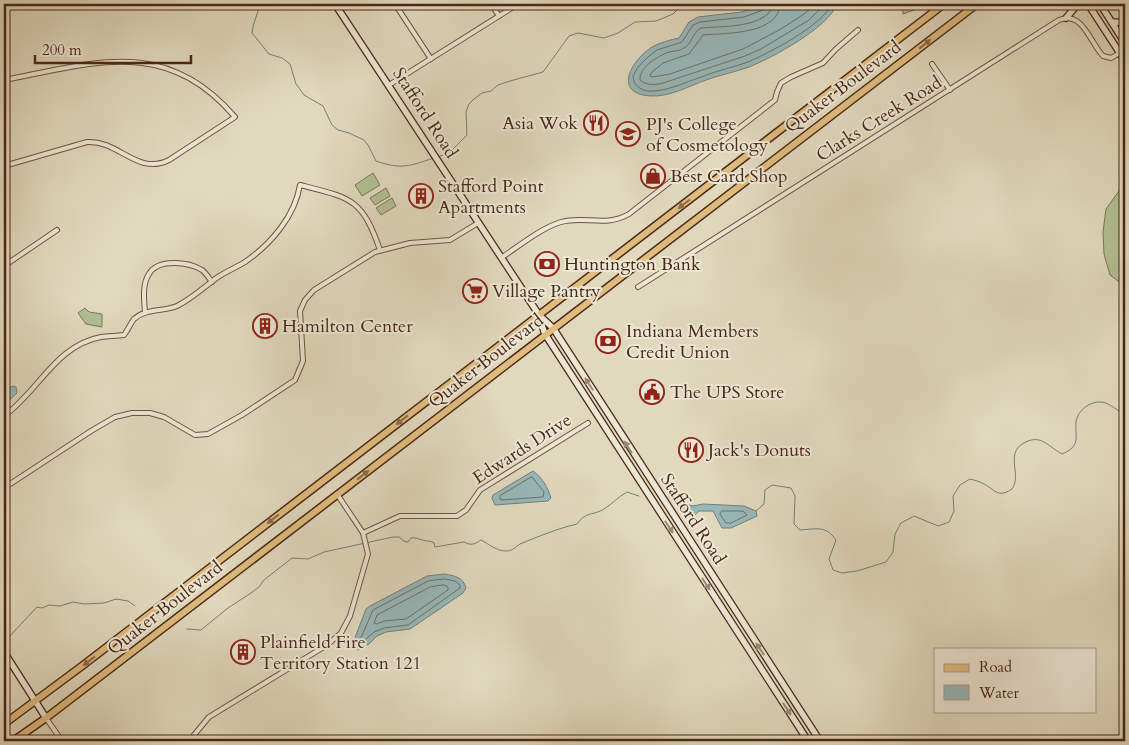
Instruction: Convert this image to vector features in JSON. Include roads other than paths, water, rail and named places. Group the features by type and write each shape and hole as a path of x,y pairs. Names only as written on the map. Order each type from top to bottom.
{"main road":[{"name":"Stafford Road","path":"335,4 501,258 539,314 553,328 820,741"},
{"name":"Quaker Boulevard","path":"4,724 944,4"},
{"name":"Quaker Boulevard","path":"13,741 46,718 977,4"},
{"path":"1066,18 1078,4"},
{"path":"1088,4 1123,52 1125,61"},
{"path":"1100,4 1125,43"},
{"path":"1112,22 1125,23"},
{"name":"Stafford Road","path":"539,314 545,334 808,741"},
{"path":"4,652 46,718"}],"street":[{"path":"395,4 431,59"},
{"path":"491,4 499,16"},
{"path":"389,85 518,4"},
{"path":"1066,18 1078,21 1103,56 1111,58 1123,52"},
{"name":"Clarks Creek Road","path":"638,287 1059,20 1066,18"},
{"path":"501,258 550,226 562,222 611,221 629,214 775,100 781,83 823,64 836,49 858,30"},
{"path":"4,80 106,62 135,61 173,70 192,79 211,92 235,117 169,160 158,165 139,162 105,144 95,141 4,166"},
{"path":"932,64 950,90"},
{"path":"4,416 26,397 53,365 66,353 101,337 124,335 132,321 145,312 178,306 228,270 244,263 257,253 268,243 294,209 300,185 339,195 360,208 372,227 380,250"},
{"path":"4,488 72,443 116,418 132,413 148,412 164,417 196,435 208,434 244,414 290,384 299,374 303,361 303,352 299,316 302,305 308,295 320,285 368,255 380,250 410,243 450,240 478,223"},
{"path":"4,266 56,230"},
{"path":"145,312 145,286 149,273 156,266 163,263 192,266 204,271 212,282"},
{"name":"Edwards Drive","path":"364,534 400,516 457,516 466,510 480,490 588,423"},
{"path":"191,741 209,717 327,645 341,634 350,616 368,554 364,534 337,494"},
{"path":"46,718 62,741"}],"water":[{"path":"766,4 837,4 832,13 812,32 771,57 749,67 711,78 665,95 651,96 639,94 632,89 629,75 639,59 654,46 679,38 689,22 698,17 742,12"},
{"path":"13,386 16,387 17,393 4,405 4,390"},
{"path":"533,471 539,476 546,487 551,498 548,501 495,505 492,498 493,495"},
{"path":"682,503 693,506 703,504 744,506 756,511 757,516 731,528 722,528 713,511 699,511 691,518 681,510"},
{"path":"445,574 455,576 463,581 466,588 463,593 410,629 386,632 357,650 353,643 366,609 427,576"}],"waterway":[{"path":"260,4 252,33 269,54 282,58 290,64 296,84 304,95 323,106 332,125 338,130 364,140 376,161 405,166 434,158"},
{"path":"438,157 450,152 467,135 466,112 469,104 474,99 482,93 491,91 498,85 543,72 569,36 578,33 604,38 618,33 635,22 656,21 673,14 679,8 688,4"},
{"path":"756,511 764,504 765,490 772,485 791,488 795,496 794,524 800,530 820,529 828,532 836,540 829,559 833,570 842,573 857,571 886,562 893,552 895,534 901,523 914,516 938,526 949,522 954,511 953,496 960,485 970,479 982,483 999,493 1012,489 1015,483 1014,457 1020,445 1038,440 1062,454 1075,445 1077,418 1081,411 1089,405 1104,402 1125,414"},
{"path":"187,629 201,630 228,608 259,587 264,580 292,558 308,559 324,552 393,537 399,537 408,542 411,538 430,541 434,543 435,547 464,542 473,544 481,540 499,550 508,551 520,544 577,524 583,517 604,509 627,492 639,496"},
{"path":"9,637 37,607 60,606 73,602 84,604 104,603 116,599 128,601 135,606"}],"place":[{"name":"Asia Wok","path":"596,123"},
{"name":"PJ's College of Cosmetology","path":"628,134"},
{"name":"Best Card Shop","path":"653,176"},
{"name":"Stafford Point Apartments","path":"421,196"},
{"name":"Huntington Bank","path":"547,264"},
{"name":"Village Pantry","path":"475,291"},
{"name":"Hamilton Center","path":"265,326"},
{"name":"Indiana Members Credit Union","path":"608,341"},
{"name":"The UPS Store","path":"652,392"},
{"name":"Jack's Donuts","path":"691,450"},
{"name":"Plainfield Fire Territory Station 121","path":"243,652"}]}
